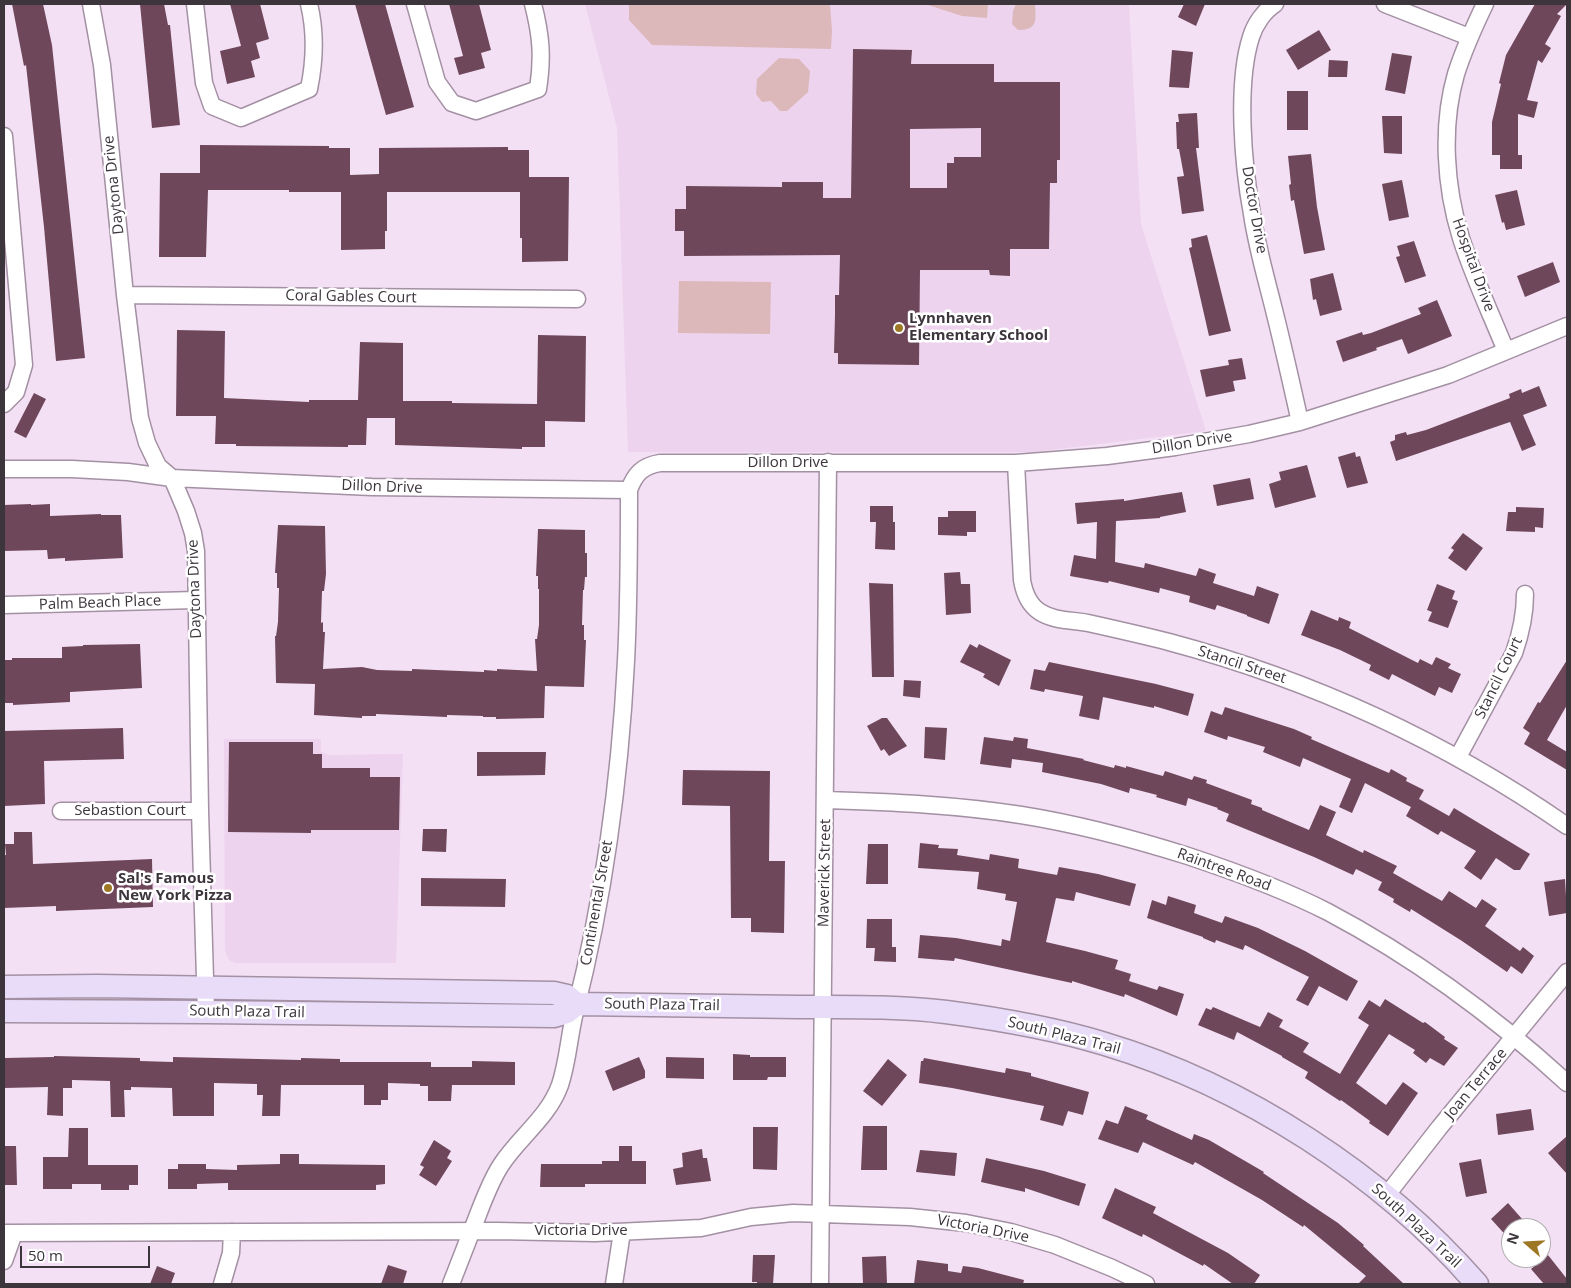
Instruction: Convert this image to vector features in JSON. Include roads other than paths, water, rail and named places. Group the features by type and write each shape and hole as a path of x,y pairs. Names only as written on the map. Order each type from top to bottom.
{"main road":[{"name":"South Plaza Trail","path":"4,987 97,986 554,993 567,996 577,1004"},
{"name":"South Plaza Trail","path":"4,1012 554,1016 566,1012 577,1004 882,1008 944,1012 1005,1020 1064,1032 1107,1044 1201,1080 1253,1107 1307,1138 1386,1196 1433,1238 1477,1284"}],"street":[{"name":"Daytona Drive","path":"91,4 102,65 125,295 140,418 147,443 158,466 172,478 193,533 196,551 200,811 206,1012"},
{"path":"195,4 204,83 212,106 241,118 309,89 314,65 315,40 309,4"},
{"path":"415,4 437,82 452,103 476,111 538,89 542,65 541,40 533,4"},
{"name":"Doctor Drive","path":"1275,4 1261,18 1251,36 1246,55 1243,82 1244,147 1252,216 1300,422"},
{"path":"1385,4 1469,37"},
{"name":"Hospital Drive","path":"1485,4 1469,37 1456,75 1449,107 1447,140 1448,175 1452,204 1461,239 1506,352"},
{"path":"4,136 24,365 16,392 4,404"},
{"name":"Coral Gables Court","path":"125,295 577,299"},
{"name":"Dillon Drive","path":"4,469 100,470 172,478 372,487 629,490 633,479 640,470 648,465 660,463 1016,463 1107,456 1175,447 1249,434 1300,422 1448,375 1567,326"},
{"name":"Maverick Street","path":"820,1284 828,462"},
{"name":"Stancil Street","path":"1016,463 1022,580 1024,591 1030,602 1040,612 1052,617 1158,639 1227,658 1310,688 1358,708 1458,757 1488,774 1567,826"},
{"name":"Continental Street","path":"451,1284 486,1192 511,1152 550,1105 559,1086 565,1065 599,907 618,760 626,662 629,490"},
{"name":"Stancil Court","path":"1458,757 1514,653 1525,612 1525,594"},
{"name":"Palm Beach Place","path":"4,605 196,600"},
{"name":"Raintree Road","path":"826,800 951,807 1020,815 1079,826 1156,846 1226,868 1275,887 1328,912 1428,972 1516,1037 1567,1083"},
{"name":"Sebastion Court","path":"61,812 200,811"},
{"name":"Joan Terrace","path":"1386,1196 1439,1128 1516,1037 1567,972"},
{"name":"Victoria Drive","path":"9,1233 595,1233 701,1228 751,1217 793,1214 910,1217 966,1223 1011,1232 1055,1245 1146,1284"},
{"path":"222,1284 231,1253 232,1232"},
{"path":"614,1284 622,1232"},
{"path":"4,1260 9,1233"}],"place":[{"name":"Lynnhaven Elementary School","path":"899,328"},
{"name":"Sal's Famous New York Pizza","path":"108,888"}]}
